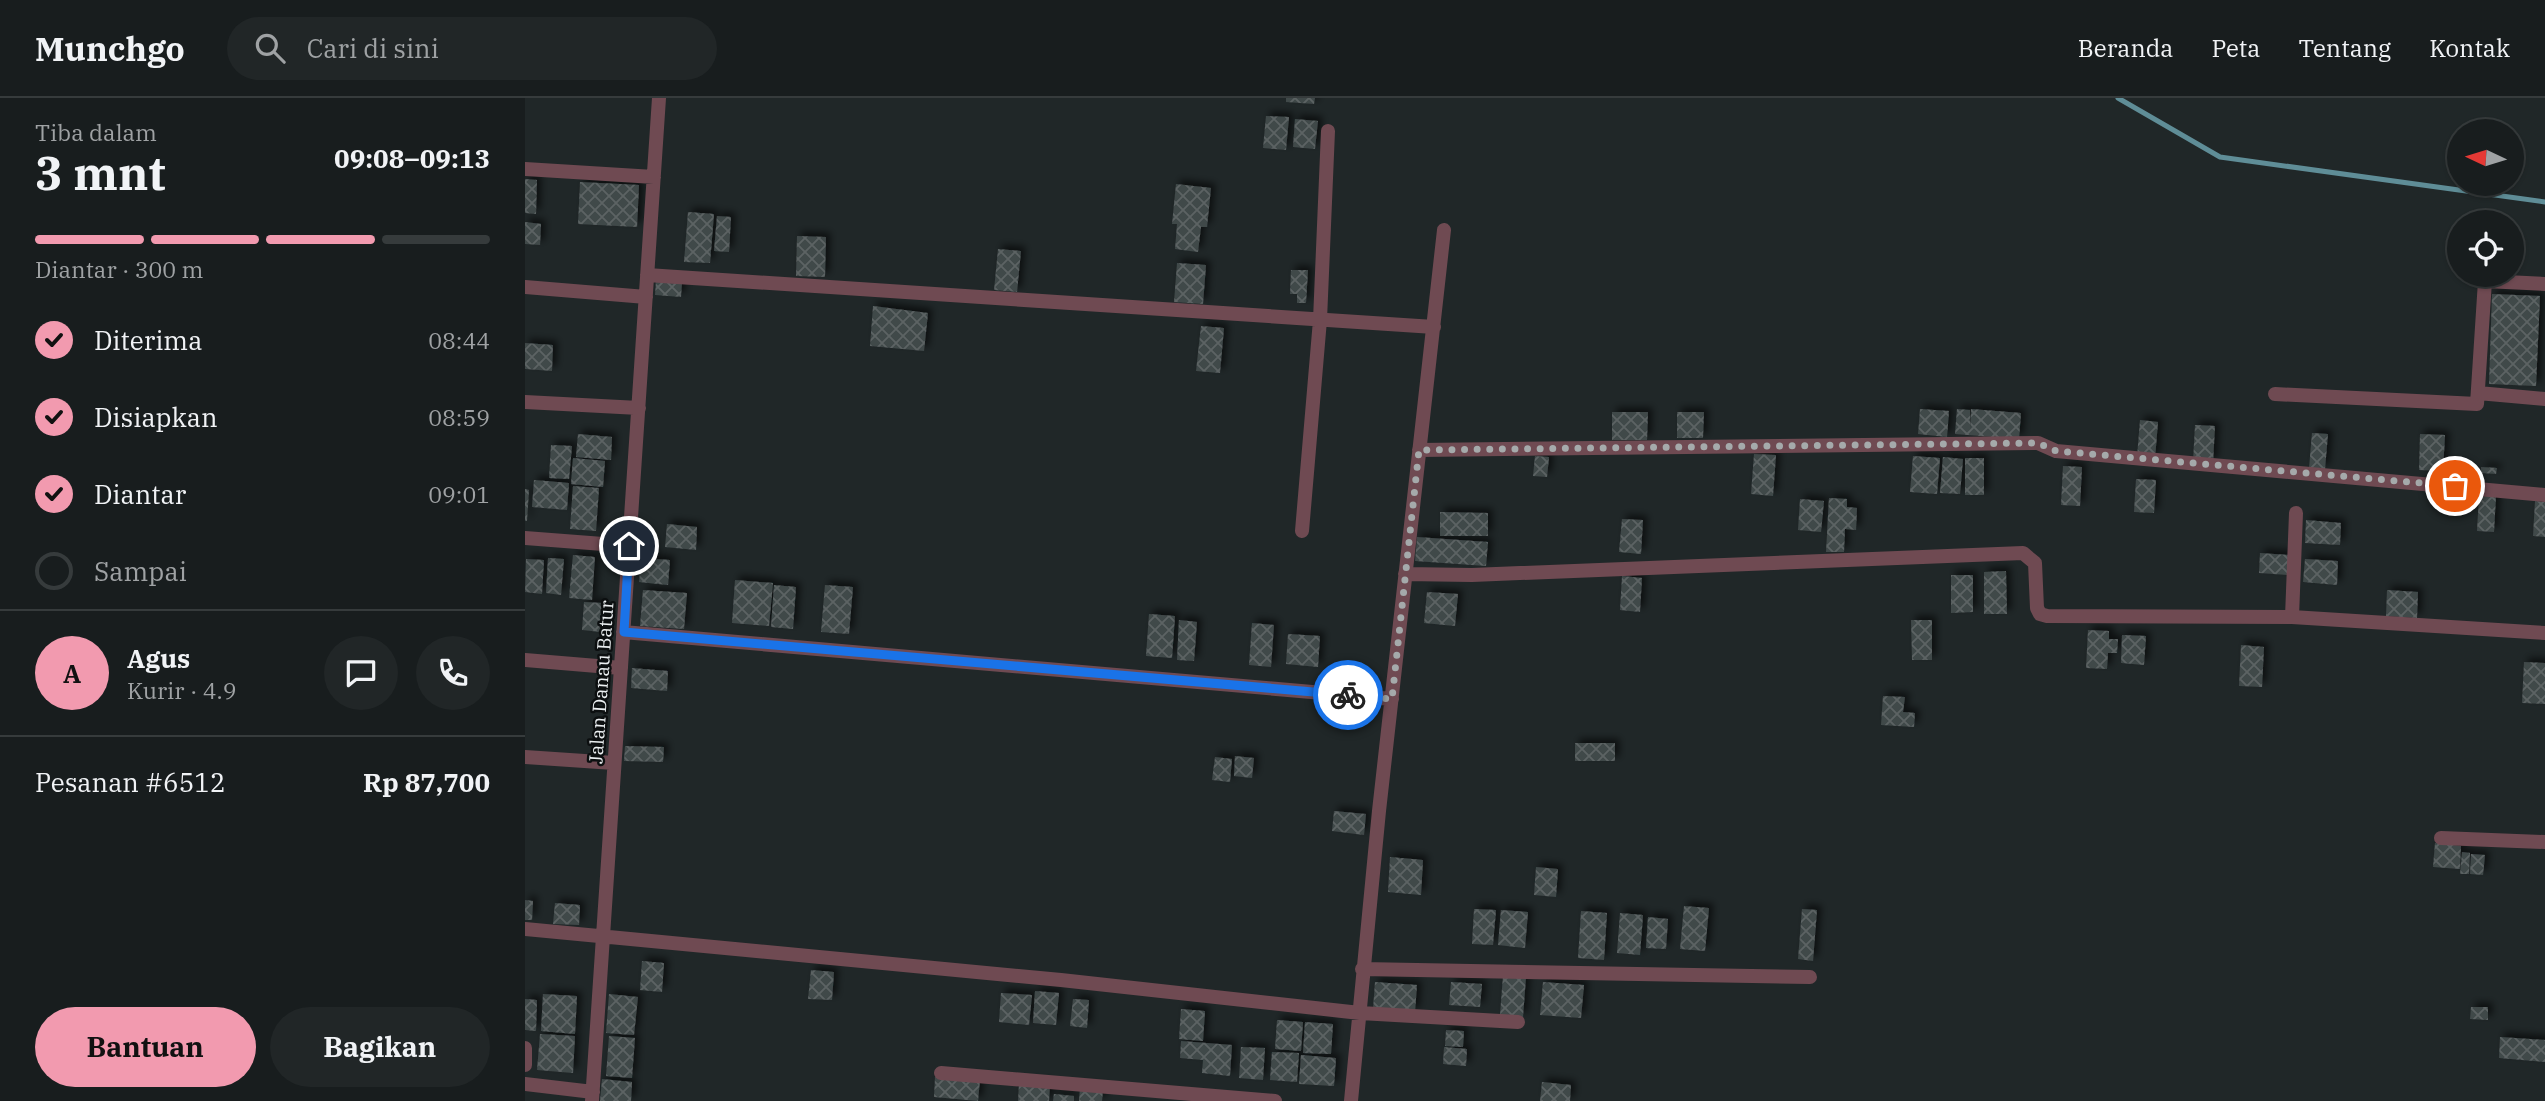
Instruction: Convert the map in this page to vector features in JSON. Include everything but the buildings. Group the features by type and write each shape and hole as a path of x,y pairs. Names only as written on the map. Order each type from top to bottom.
{"street":[{"name":"Jalan Danau Batur","path":"592,1096 659,98"},
{"path":"1302,531 1320,320 1328,131"},
{"path":"525,169 654,177"},
{"path":"1351,1101 1405,574 1444,230"},
{"path":"647,275 1434,327"},
{"path":"2275,394 2477,404 2485,281 2545,284"},
{"path":"525,287 646,297"},
{"path":"2478,393 2545,399"},
{"path":"525,402 639,408"},
{"path":"1419,450 2038,443 2056,451 2545,495"},
{"path":"2292,617 2296,513"},
{"path":"525,538 629,546"},
{"path":"1405,574 1472,575 2023,553 2035,564 2037,608 2040,614 2047,616 2292,617 2545,633"},
{"path":"624,632 1392,699"},
{"path":"525,660 621,668"},
{"path":"525,757 614,763"},
{"path":"2441,838 2545,842"},
{"path":"525,929 1061,980 1360,1013 1518,1022"},
{"path":"1363,969 1810,976"},
{"path":"525,1048 525,1065"},
{"path":"941,1073 1275,1101"},
{"path":"525,1084 592,1096"}],"waterway":[{"path":"2118,98 2220,157 2545,202"}],"way so far":[{"path":"1348,695 1392,699 1419,450 2038,443 2056,451 2455,486"}],"route":[{"path":"629,546 624,632 1348,695"}]}
